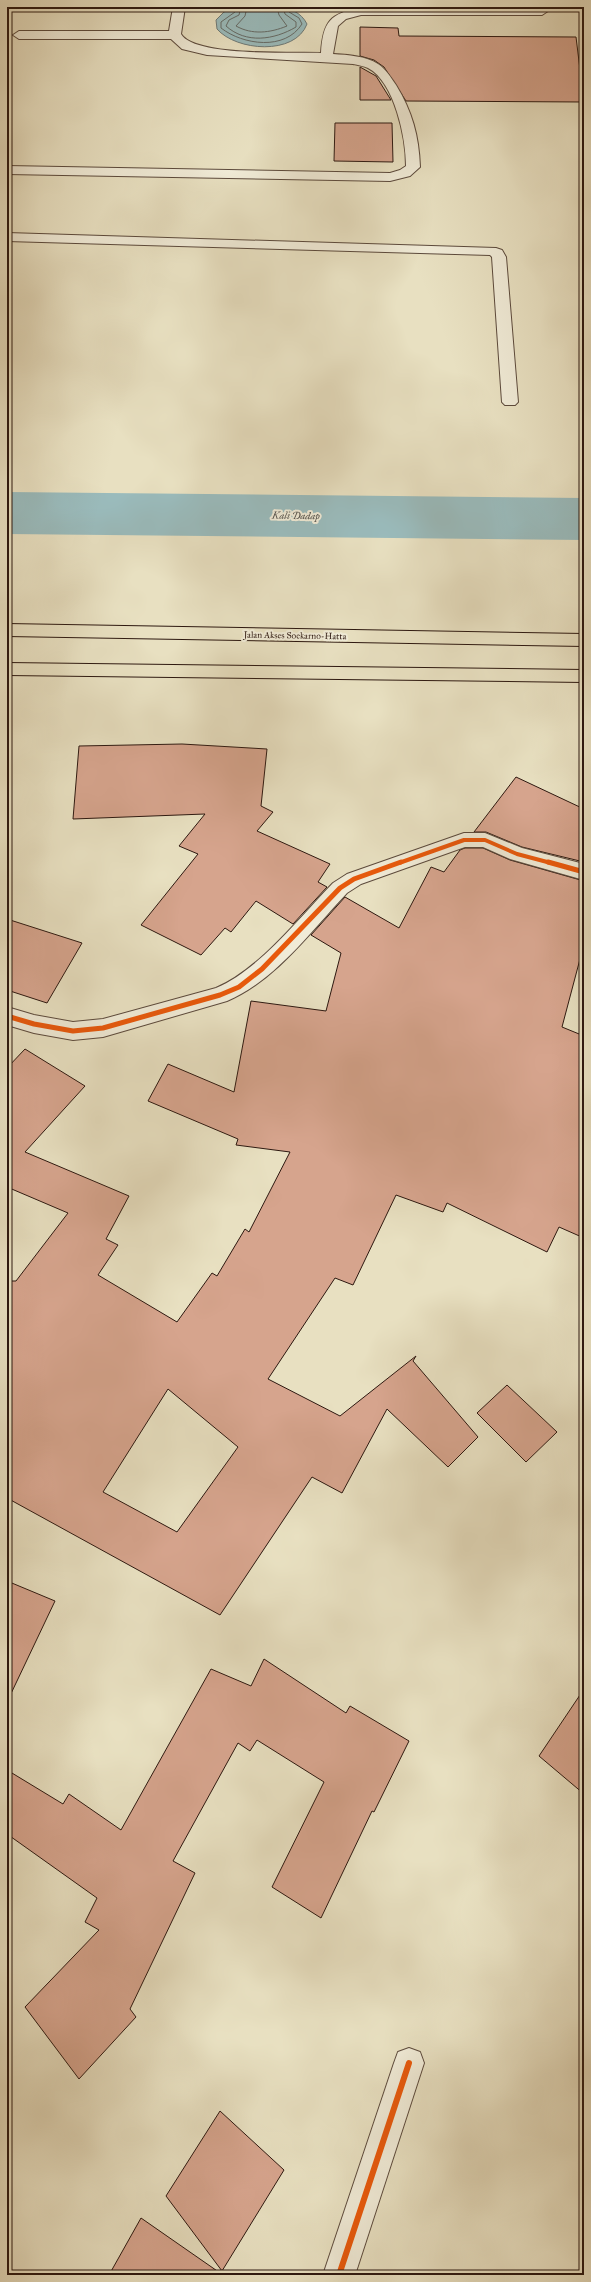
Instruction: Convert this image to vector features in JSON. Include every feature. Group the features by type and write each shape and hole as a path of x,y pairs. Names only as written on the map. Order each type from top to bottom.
{"main road":[{"name":"Jalan Akses Soekarno-Hatta","path":"7,630 584,640"},
{"path":"7,668 584,676"}],"street":[{"path":"7,170 390,177 405,173 414,168 413,152 407,119 382,72 373,65 356,60 327,57 210,52 180,44 175,35 179,7"},
{"path":"327,57 329,30 334,21 343,14 361,11 542,11"},
{"path":"19,35 175,35"},
{"path":"7,237 491,251 497,253 499,257 510,402"},
{"path":"7,1016 34,1024 73,1031 103,1028 220,995 239,987 262,969 340,888 354,879 464,840 485,840 517,854 584,872"},
{"path":"339,2275 409,2063"}],"water":[{"path":"276,6 286,8 301,16 307,24 300,34 291,41 265,47 251,46 237,42 217,29 216,20 224,12 236,7"}],"building":[{"path":"360,27 398,28 399,36 576,37 584,102 406,101 384,67 374,60 360,56"},
{"path":"360,67 376,76 391,100 360,100"},
{"path":"335,123 392,123 393,162 334,161"},
{"path":"182,744 267,749 261,806 273,812 257,831 330,864 318,882 327,887 293,924 256,901 231,932 225,928 201,955 141,925 198,854 179,846 205,814 73,819 79,746"},
{"path":"516,777 584,809 584,862 522,847 486,832 474,832"},
{"path":"465,848 483,848 510,860 584,881 584,944 562,1027 584,1036 584,1238 559,1227 547,1252 447,1203 443,1212 396,1195 353,1285 335,1278 268,1379 340,1416 416,1356 413,1361 478,1437 448,1467 387,1409 342,1493 312,1477 220,1615 7,1498 7,1281 16,1281 68,1213 7,1187 7,1068 25,1049 85,1086 25,1152 129,1196 106,1239 118,1245 98,1275 177,1322 212,1273 217,1276 245,1229 249,1232 290,1152 236,1145 238,1139 148,1101 168,1064 234,1092 251,1001 326,1011 341,953 311,935 345,897 399,928 431,867 444,872 460,850","holes":["168,1389 238,1447 177,1532 103,1492"]},
{"path":"7,919 82,943 47,1003 7,990"},
{"path":"507,1385 557,1432 526,1462 477,1413"},
{"path":"7,1581 55,1601 7,1702"},
{"path":"264,1659 346,1713 350,1706 409,1741 374,1812 372,1811 321,1918 272,1887 324,1782 257,1740 250,1751 238,1743 173,1861 195,1873 130,2009 136,2017 79,2079 25,2007 99,1930 85,1922 97,1898 7,1834 7,1770 63,1804 69,1794 121,1830 211,1669 251,1686"},
{"path":"584,1689 584,1794 539,1756"},
{"path":"220,2111 284,2170 222,2271 166,2196"},
{"path":"141,2218 223,2275 109,2275"}],"waterway":[{"name":"Kali Dadap","path":"7,513 584,519"}],"cycle path":[{"path":"7,1016 34,1024 73,1031 103,1028 220,995 239,987 262,969 340,888 354,879 464,840 485,840 517,854 584,872"},
{"path":"339,2275 409,2063"}]}
